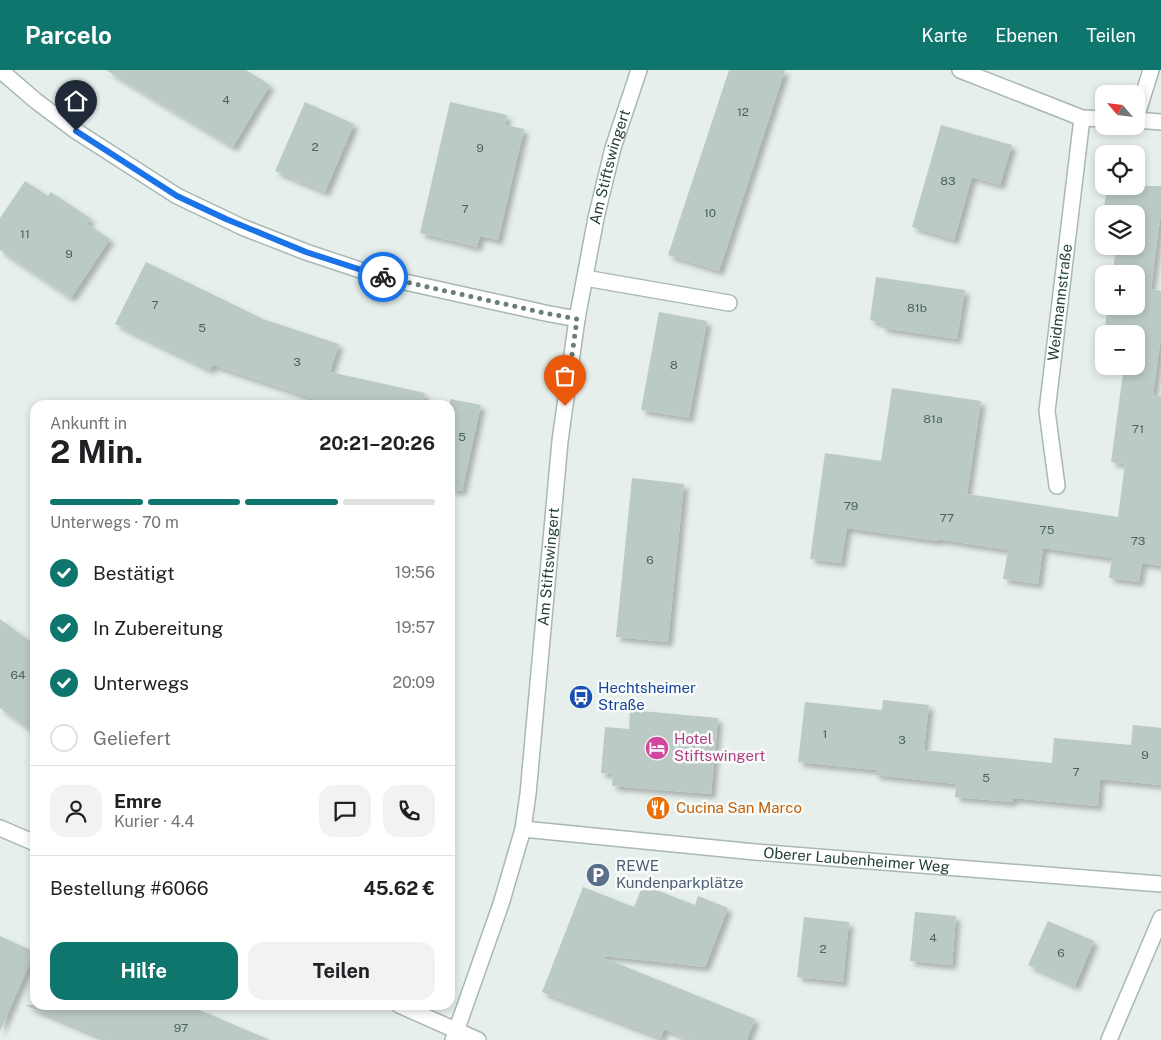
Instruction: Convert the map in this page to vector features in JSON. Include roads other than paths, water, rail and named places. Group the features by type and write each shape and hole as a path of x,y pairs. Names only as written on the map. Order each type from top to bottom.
{"street":[{"path":"0,70 36,101 76,131 177,196 242,227 306,252 378,276 577,319"},
{"name":"Am Stiftswingert","path":"455,1035 501,904 522,829 528,794 560,441 577,319 596,218 613,148 639,70"},
{"path":"960,70 1082,118 1095,119"},
{"path":"1145,90 1151,70"},
{"name":"Weidmannstraße","path":"1057,486 1047,411 1082,118"},
{"path":"1145,120 1161,122"},
{"path":"585,278 729,303"},
{"path":"0,828 30,841"},
{"name":"Oberer Laubenheimer Weg","path":"522,829 755,852 1161,884"},
{"path":"1109,1040 1161,918"},
{"path":"408,1010 455,1035 478,1040"}],"place":[{"name":"Hechtsheimer Straße","path":"581,697"},
{"name":"Hotel Stiftswingert","path":"657,748"},
{"name":"Cucina San Marco","path":"658,808"},
{"name":"REWE Kundenparkplätze","path":"598,875"}]}
